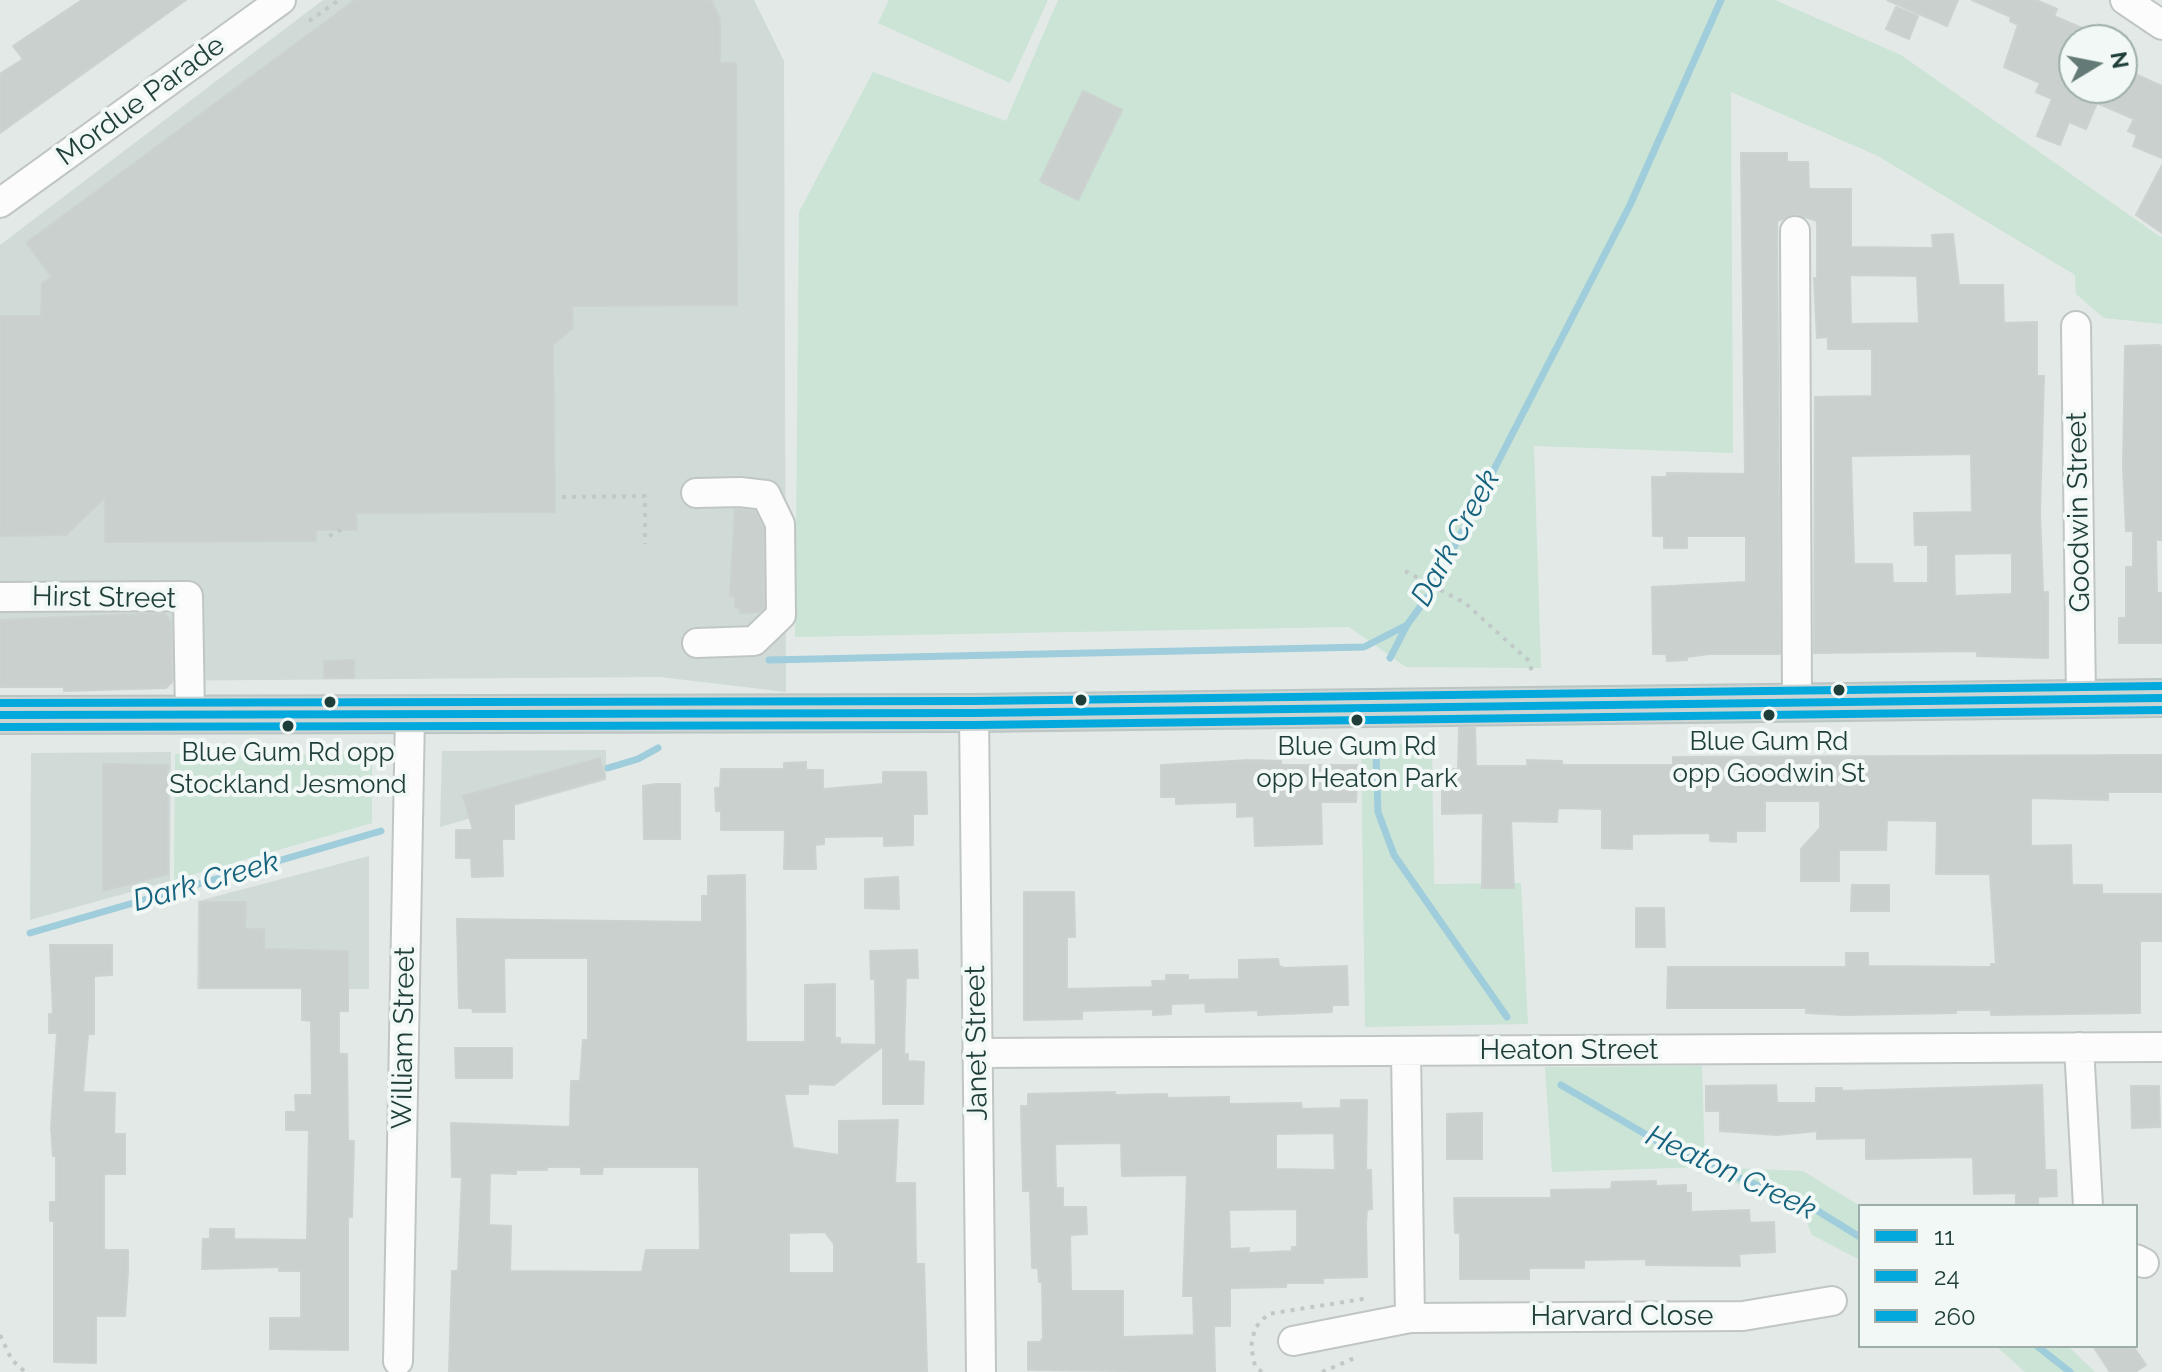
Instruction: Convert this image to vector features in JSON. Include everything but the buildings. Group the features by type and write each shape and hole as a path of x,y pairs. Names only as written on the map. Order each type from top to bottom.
{"main road":[{"path":"0,715 974,713 2162,698"}],"street":[{"name":"Mordue Parade","path":"0,203 281,0"},
{"path":"2125,0 2162,25"},
{"path":"1795,231 1797,702"},
{"name":"Goodwin Street","path":"2076,326 2081,699"},
{"path":"696,493 766,495 780,524 781,615 754,641 697,643"},
{"name":"Hirst Street","path":"0,597 188,596 190,715"},
{"name":"Janet Street","path":"974,713 981,1372"},
{"name":"William Street","path":"398,1361 410,714"},
{"path":"2079,1047 2088,1204"},
{"name":"Heaton Street","path":"977,1053 2162,1047"},
{"path":"1406,1052 1410,1318"},
{"name":"Harvard Close","path":"1293,1341 1410,1318 1743,1316 1832,1301"}],"path":[{"path":"309,21 339,0"},
{"path":"562,497 645,496 645,544"},
{"path":"329,536 341,530"},
{"path":"1405,571 1465,603 1529,661 1538,705"},
{"path":"1262,1372 1255,1366 1251,1347 1255,1328 1268,1314 1383,1296"},
{"path":"0,1335 12,1360 25,1372"},
{"path":"1322,1372 1359,1356"}],"shaded area":[{"path":"323,0 754,0 784,61 786,692 660,677 0,682 0,245"},
{"path":"606,750 606,780 440,827 442,751"},
{"path":"171,752 170,881 30,920 31,753"},
{"path":"369,856 369,989 197,989 198,901"}],"green space":[{"path":"889,0 1048,0 1010,83 878,23"},
{"path":"1058,0 1775,0 1901,55 2162,238 2162,324 2104,318 2076,294 2075,275 1878,156 1731,92 1733,453 1534,446 1541,668 1406,667 1349,627 795,637 799,212 873,72 1006,121"},
{"path":"1361,744 1432,744 1434,884 1521,883 1528,1024 1365,1027"},
{"path":"175,754 372,755 372,823 174,880"},
{"path":"1702,1066 1705,1167 1803,1171 1858,1205 1858,1259 1812,1235 1805,1218 1704,1167 1552,1172 1545,1067"},
{"path":"1998,1348 2070,1348 2095,1372 2025,1372"}],"waterway":[{"name":"Dark Creek","path":"769,660 1364,647 1407,625 1431,592 1630,205 1721,0"},
{"name":"Heaton Creek","path":"1390,658 1406,627"},
{"name":"Dark Creek","path":"608,768 638,759 658,748"},
{"name":"Heaton Creek","path":"1376,755 1378,812 1394,855 1507,1017"},
{"name":"Dark Creek","path":"30,933 381,831"},
{"name":"Heaton Creek","path":"1561,1085 1676,1152 1813,1208 1858,1236"},
{"name":"Heaton Creek","path":"2040,1348 2070,1372"}],"transit line":[{"name":"260","path":"0,703 974,701 2162,686"},
{"name":"11","path":"0,715 974,713 2162,698"},
{"name":"24","path":"0,727 974,725 2162,710"}],"place":[{"name":"Blue Gum Rd opp Goodwin St","path":"1769,715"},
{"name":"Blue Gum Rd opp Heaton Park","path":"1357,720"},
{"name":"Blue Gum Rd opp Stockland Jesmond","path":"288,726"}]}
